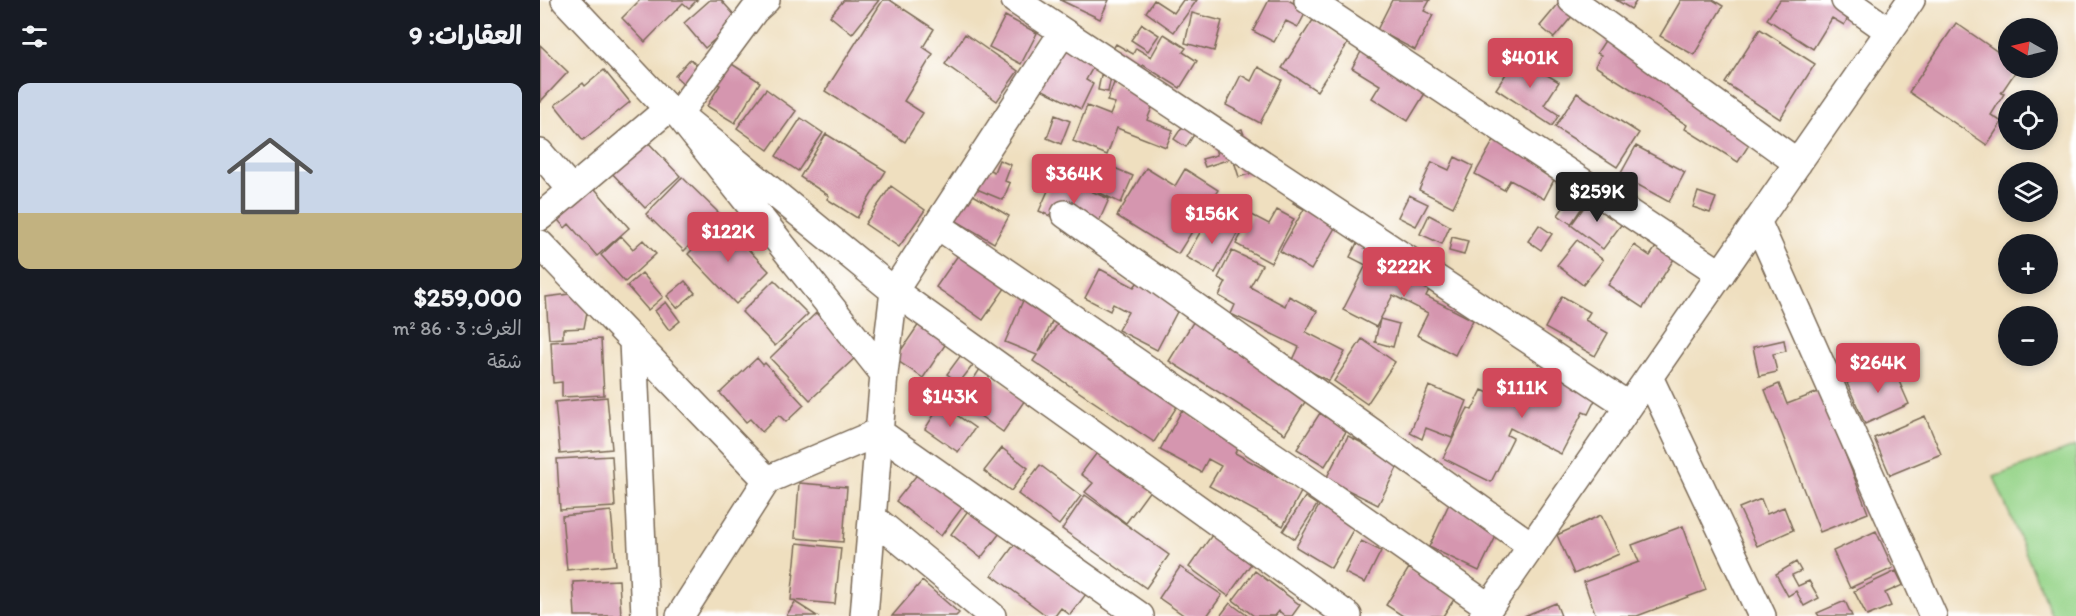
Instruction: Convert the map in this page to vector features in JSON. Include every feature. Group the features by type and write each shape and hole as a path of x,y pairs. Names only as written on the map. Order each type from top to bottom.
{"street":[{"path":"565,0 673,111 884,374"},
{"path":"1015,0 1629,406"},
{"path":"1308,0 1721,274"},
{"path":"1572,0 1798,163"},
{"path":"1845,0 1889,31"},
{"path":"937,225 1288,466 1486,612 1911,0"},
{"path":"540,217 673,111 754,4"},
{"path":"864,616 884,374 894,291 1063,32"},
{"path":"673,111 894,291 1340,614"},
{"path":"540,153 572,190"},
{"path":"1065,214 1532,546"},
{"path":"1757,221 1933,616"},
{"path":"540,244 767,480"},
{"path":"633,341 645,616"},
{"path":"1649,377 1762,616"},
{"path":"680,616 767,480 879,432"},
{"path":"879,432 1140,616"},
{"path":"872,518 992,616"}],"green space":[{"path":"2076,446 2076,616 2052,616 1994,477"}],"building":[{"path":"640,0 697,0 689,8 683,3 645,42 622,18"},
{"path":"710,0 721,0 738,19 705,48 684,23"},
{"path":"844,0 879,0 852,34 830,16"},
{"path":"883,0 890,0 934,29 923,47 933,54 904,101 923,113 905,142 825,91"},
{"path":"1060,0 1109,0 1100,19"},
{"path":"1154,0 1174,13 1183,0 1197,0 1174,32 1146,12"},
{"path":"1269,0 1288,0 1307,10 1298,27 1286,21 1274,42 1253,31"},
{"path":"1392,0 1430,0 1424,11 1433,15 1415,50 1377,30"},
{"path":"1616,0 1637,0 1631,9"},
{"path":"1681,0 1713,0 1723,6 1694,55 1660,36"},
{"path":"1780,0 1841,0 1854,8 1844,25 1832,18 1813,49 1767,19"},
{"path":"1560,2 1574,14 1554,38 1540,26"},
{"path":"1192,13 1222,21 1214,51 1185,43"},
{"path":"1005,16 1037,33 1021,64 989,47"},
{"path":"1313,20 1348,43 1317,91 1282,68"},
{"path":"1956,23 1998,52 1998,78 2011,78 2003,90 1998,90 1998,104 1991,115 1998,119 1998,128 1987,145 1909,92"},
{"path":"1142,24 1159,35 1148,51 1131,40"},
{"path":"1760,29 1815,64 1780,119 1725,83"},
{"path":"1611,31 1761,126 1738,162 1685,129 1687,125 1595,66 1601,55 1597,53"},
{"path":"965,34 1018,71 997,101 945,64"},
{"path":"1050,34 1098,58 1086,80 1093,84 1081,109 1027,82"},
{"path":"1164,34 1186,48 1183,52 1197,61 1180,88 1143,65 1131,84 1102,66 1116,44 1133,54 1136,48 1151,57"},
{"path":"540,45 568,72 540,102"},
{"path":"1362,50 1427,90 1408,121 1372,98 1380,85 1352,68"},
{"path":"1517,57 1559,82 1544,105 1559,115 1552,126 1496,89"},
{"path":"690,59 701,70 686,86 675,76"},
{"path":"727,61 760,82 735,123 707,106 720,85 714,82"},
{"path":"1258,67 1282,80 1260,123 1226,105 1241,75 1251,81"},
{"path":"604,70 630,102 583,140 555,105 583,83 585,86"},
{"path":"1101,75 1111,77 1108,92 1098,90"},
{"path":"1114,83 1140,93 1160,88 1147,120 1173,130 1166,147 1117,128 1107,155 1073,141 1087,106 1110,115 1115,103 1107,101"},
{"path":"766,89 796,111 768,150 737,128"},
{"path":"1577,93 1639,133 1617,167 1555,127"},
{"path":"1196,106 1208,113 1186,147 1174,139"},
{"path":"1055,115 1070,121 1061,144 1047,138"},
{"path":"801,118 823,133 798,171 776,156"},
{"path":"1242,129 1256,172 1239,177 1233,158 1205,167 1202,159 1217,155 1212,138"},
{"path":"826,134 886,171 857,218 827,199 829,196 800,177"},
{"path":"644,138 680,176 645,208 609,170"},
{"path":"1495,138 1558,172 1544,199 1510,180 1504,190 1475,174"},
{"path":"1636,146 1685,172 1669,202 1620,175"},
{"path":"1455,157 1473,166 1453,207 1419,190 1432,162 1449,170"},
{"path":"999,160 1011,165 1005,181 1010,183 1003,200 960,182 969,161 994,172"},
{"path":"1110,166 1133,176 1121,203 1098,192"},
{"path":"1146,168 1175,186 1185,169 1218,190 1178,254 1117,216"},
{"path":"1055,175 1109,199 1093,235 1039,211"},
{"path":"682,177 720,214 684,251 646,214"},
{"path":"589,182 629,228 597,256 569,224 565,228 552,213"},
{"path":"1304,184 1340,219 1311,270 1280,251 1304,209 1293,203"},
{"path":"891,186 925,210 899,247 865,224"},
{"path":"963,189 1009,216 994,243 948,216"},
{"path":"1575,191 1587,200 1571,224 1558,215"},
{"path":"1698,192 1716,198 1710,213 1693,207"},
{"path":"1409,195 1428,204 1416,226 1398,217"},
{"path":"1592,196 1624,221 1603,249 1571,225"},
{"path":"1277,210 1294,219 1271,263 1236,244 1252,215 1269,224"},
{"path":"1429,215 1450,226 1442,244 1420,234"},
{"path":"1209,217 1238,232 1215,273 1186,257"},
{"path":"721,221 769,271 736,304 688,254"},
{"path":"1539,225 1552,234 1541,250 1528,241"},
{"path":"621,236 633,249 643,240 656,254 625,282 601,255"},
{"path":"1452,237 1468,241 1464,255 1449,251"},
{"path":"1577,240 1603,260 1583,285 1557,265"},
{"path":"1357,243 1415,272 1441,266 1426,296 1473,320 1455,355 1417,335 1428,313 1393,295 1376,327 1343,310 1366,265 1350,257"},
{"path":"1634,245 1650,256 1656,247 1674,259 1643,308 1608,285"},
{"path":"963,248 1010,281 983,320 936,287"},
{"path":"1232,251 1262,265 1250,287 1285,306 1289,296 1317,311 1306,332 1345,352 1329,381 1292,362 1299,347 1231,314 1235,305 1219,296 1226,282 1218,278"},
{"path":"1100,269 1134,287 1138,282 1181,304 1157,350 1118,330 1128,312 1113,304 1110,311 1085,298"},
{"path":"642,273 663,297 648,310 627,286"},
{"path":"774,280 808,314 775,346 742,312"},
{"path":"685,281 695,293 677,308 667,296"},
{"path":"578,293 585,303 587,312 584,328 563,329 563,338 549,339 546,297"},
{"path":"1025,296 1057,310 1039,352 1060,320 1178,405 1154,442 1033,361 1037,355 1005,342"},
{"path":"1562,296 1590,312 1585,320 1608,333 1595,356 1545,328"},
{"path":"666,302 680,321 669,330 655,311"},
{"path":"816,313 857,356 810,400 770,358"},
{"path":"1195,319 1310,394 1285,434 1169,361"},
{"path":"1380,319 1399,324 1393,347 1375,342"},
{"path":"919,324 947,342 923,378 895,359"},
{"path":"601,339 604,395 562,397 562,382 553,383 551,342"},
{"path":"1362,339 1395,362 1367,404 1334,381"},
{"path":"1784,340 1786,351 1773,354 1777,372 1759,376 1753,347"},
{"path":"961,355 973,365 959,383 947,374"},
{"path":"757,358 763,365 765,363 804,405 786,422 779,415 762,432 750,419 746,422 720,393"},
{"path":"1550,359 1602,386 1588,414 1583,412 1561,454 1510,428 1507,435 1513,438 1491,482 1443,458 1468,408 1472,410 1482,390 1493,395 1499,382 1530,398"},
{"path":"1891,363 1909,404 1865,424 1847,383"},
{"path":"980,369 1025,400 1003,432 959,401"},
{"path":"1779,384 1787,404 1821,391 1868,513 1820,532 1765,390"},
{"path":"1429,386 1467,401 1452,438 1426,428 1422,439 1410,433"},
{"path":"607,397 612,449 560,454 555,402"},
{"path":"941,404 975,428 958,452 925,429"},
{"path":"1182,410 1239,445 1235,453 1302,490 1283,526 1209,486 1221,466 1208,459 1201,472 1160,450"},
{"path":"1320,413 1347,430 1325,466 1297,449"},
{"path":"1925,416 1941,454 1890,475 1874,438"},
{"path":"1348,436 1400,462 1378,505 1326,479"},
{"path":"1002,448 1028,468 1011,491 984,471"},
{"path":"1099,450 1151,489 1126,523 1085,492 1093,483 1081,474"},
{"path":"612,456 615,507 560,510 557,459"},
{"path":"1040,465 1081,496 1059,525 1018,494"},
{"path":"923,467 967,501 941,536 896,501"},
{"path":"799,483 847,487 843,542 795,538"},
{"path":"1085,495 1169,555 1146,588 1062,529"},
{"path":"1305,497 1317,505 1295,539 1283,531"},
{"path":"1761,499 1767,514 1784,507 1793,530 1757,546 1739,508"},
{"path":"1320,504 1356,525 1331,568 1296,547"},
{"path":"1449,504 1500,528 1479,571 1429,547"},
{"path":"972,505 1003,529 981,558 951,534"},
{"path":"611,511 616,565 567,570 562,516"},
{"path":"1601,515 1619,554 1574,574 1557,535"},
{"path":"1683,526 1706,590 1637,616 1596,616 1584,582 1639,562 1632,545"},
{"path":"1876,531 1893,568 1850,588 1833,551"},
{"path":"1212,535 1251,564 1228,596 1189,567"},
{"path":"1020,537 1090,589 1070,615 1061,608 1055,616 1047,616 992,575"},
{"path":"1361,541 1381,551 1365,583 1345,573"},
{"path":"797,543 841,548 835,604 791,600"},
{"path":"1796,562 1801,571 1792,575 1798,586 1809,581 1819,598 1804,606 1796,591 1788,596 1776,574"},
{"path":"1180,567 1222,595 1207,616 1185,616 1159,598"},
{"path":"1409,568 1455,598 1443,616 1403,616 1386,605"},
{"path":"1255,571 1300,605 1292,616 1285,616 1279,611 1275,616 1254,616 1233,600"},
{"path":"1896,571 1903,585 1885,593 1891,606 1867,616 1854,591"},
{"path":"619,580 621,616 575,616 573,582"},
{"path":"922,581 959,613 956,616 892,616"},
{"path":"1845,601 1852,616 1819,616 1817,613"},
{"path":"795,602 817,616 786,616"},
{"path":"1230,603 1248,616 1220,616"},
{"path":"1556,603 1561,616 1524,616"}]}
